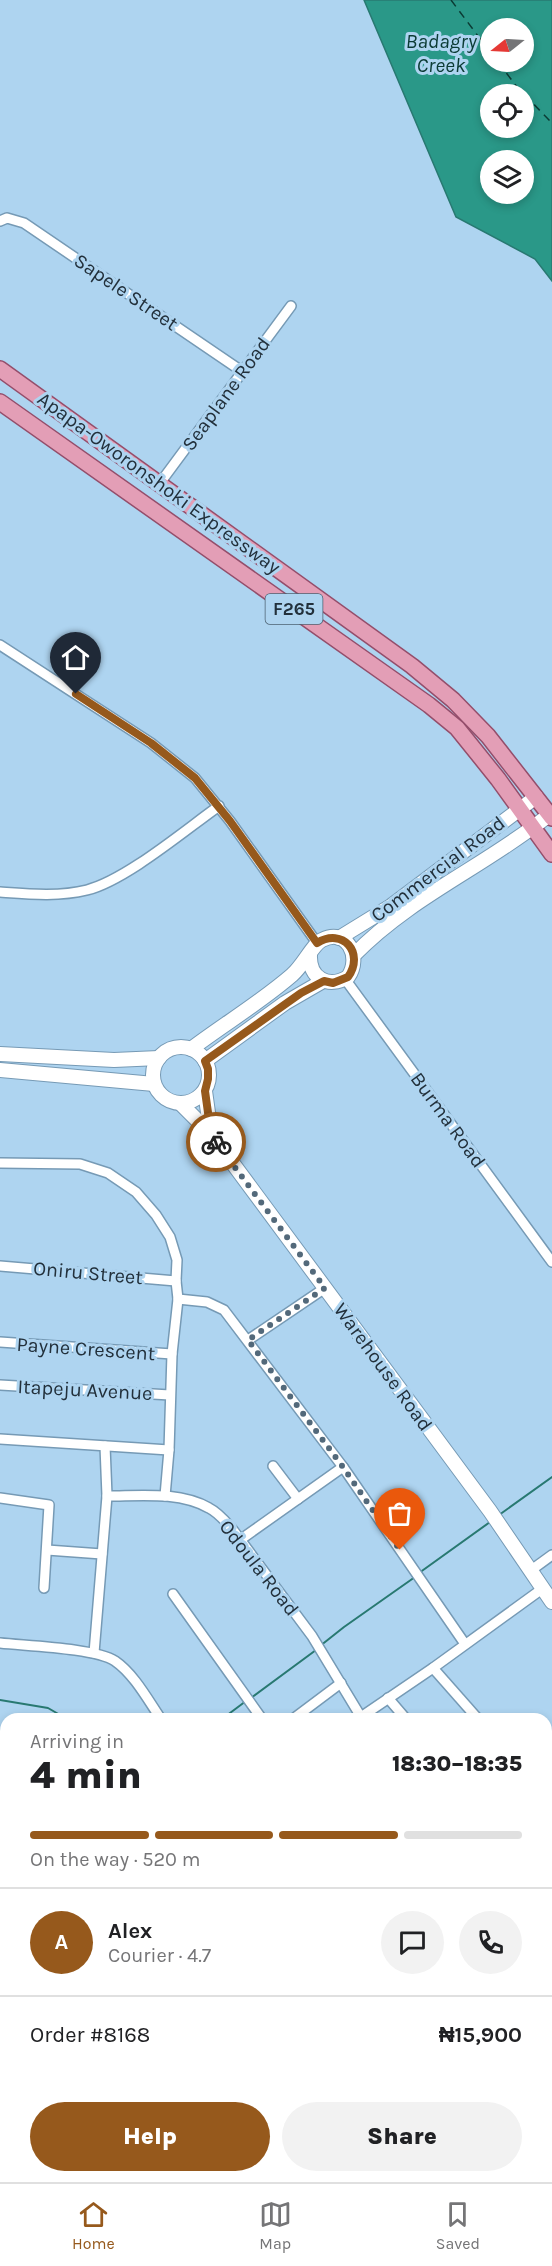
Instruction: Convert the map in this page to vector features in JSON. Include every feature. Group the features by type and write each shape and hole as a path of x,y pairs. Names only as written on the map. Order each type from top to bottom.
{"main road":[{"name":"Apapa-Oworonshoki Expressway","path":"0,369 412,666 453,700 488,736 551,816"},
{"name":"Apapa-Oworonshoki Expressway","path":"0,402 429,705 457,728 520,808 552,854"},
{"name":"Commercial Road","path":"339,938 391,906 536,797"},
{"name":"Commercial Road","path":"354,955 370,938 429,896 551,816"},
{"path":"191,1049 293,974 313,949 323,939 339,938 351,947 354,955 352,971 345,979 333,983 324,981 312,971 313,949"},
{"path":"205,1061 285,1003 324,981"},
{"path":"173,1048 191,1049 205,1061 208,1079 205,1091 192,1100 180,1103 165,1098 154,1084 154,1066 159,1058 173,1048"},
{"path":"0,1054 114,1060 159,1058"},
{"path":"0,1070 154,1084"},
{"name":"Warehouse Road","path":"205,1091 211,1134"},
{"name":"Warehouse Road","path":"180,1103 211,1134 493,1517 552,1602"}],"street":[{"name":"Sapele Street","path":"4,219 24,222 243,372"},
{"name":"Seaplane Road","path":"160,483 291,306"},
{"path":"0,645 151,743 195,778 219,806 313,949"},
{"path":"0,892 31,894 88,890 118,877 219,806"},
{"name":"Burma Road","path":"345,979 552,1262"},
{"path":"0,1163 80,1164 108,1173 136,1192 156,1215 170,1237 177,1260 178,1299 172,1354 165,1496"},
{"name":"Oniru Street","path":"0,1266 176,1281"},
{"path":"248,1340 325,1288"},
{"path":"178,1299 216,1304 224,1310 343,1467 465,1644"},
{"name":"Payne Crescent","path":"0,1342 172,1354"},
{"name":"Itapeju Avenue","path":"0,1385 170,1395"},
{"path":"0,1439 169,1450"},
{"path":"94,1653 107,1496 105,1446"},
{"path":"273,1466 298,1499"},
{"path":"240,1540 343,1467"},
{"name":"Odoula Road","path":"107,1496 165,1496 199,1503 210,1508 240,1540 312,1636 356,1713"},
{"path":"0,1498 48,1503 50,1508 44,1588"},
{"path":"47,1550 102,1554"},
{"path":"530,1571 552,1555"},
{"path":"366,1713 434,1668 542,1589"},
{"path":"173,1594 258,1713"},
{"path":"0,1643 94,1653 114,1660 128,1673 157,1713"},
{"path":"434,1668 473,1713"},
{"path":"302,1713 341,1683"},
{"path":"387,1698 401,1713"}],"water":[{"name":"Badagry Creek","path":"364,0 552,0 552,281 535,259 456,217"}],"waterway":[{"path":"499,1515 552,1477"},
{"path":"419,1573 490,1522"},
{"path":"320,1646 415,1577"},
{"path":"251,1698 316,1650"},
{"path":"0,1700 48,1708 57,1713"},
{"path":"230,1713 246,1701"}],"ferry route":[{"path":"451,0 480,39"},
{"path":"506,72 552,123"}],"way so far":[{"path":"216,1142 325,1288 248,1340 343,1467 400,1550"}],"route":[{"path":"76,694 151,743 195,778 219,806 317,943 331,937 339,938 351,947 354,955 355,963 348,977 333,983 324,981 301,993 205,1061 208,1079 205,1091 211,1134 216,1142"}]}
